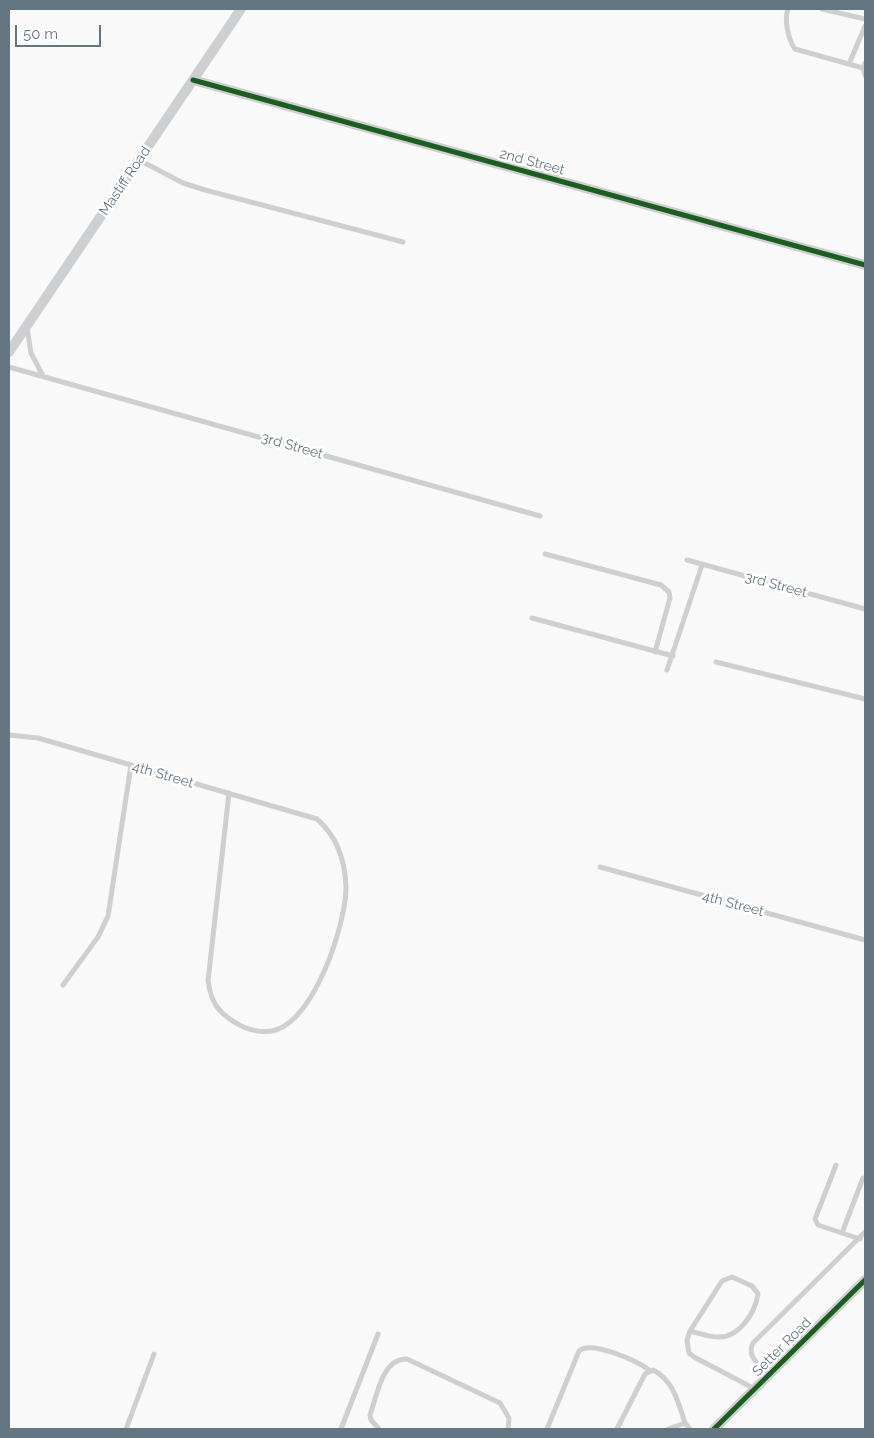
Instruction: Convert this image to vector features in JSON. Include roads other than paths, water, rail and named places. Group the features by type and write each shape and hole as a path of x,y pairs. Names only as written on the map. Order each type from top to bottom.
{"street":[{"name":"Mastiff Road","path":"9,352 241,9"},
{"name":"2nd Street","path":"193,80 865,265"},
{"name":"Setter Road","path":"714,1429 865,1280"}],"lane":[{"path":"788,9 786,14 788,30 795,49 849,64 864,66 865,75"},
{"path":"822,9 865,19"},
{"path":"849,64 865,26"},
{"path":"139,160 176,180 205,190 403,242"},
{"path":"27,325 31,353 43,376"},
{"name":"3rd Street","path":"9,367 540,516"},
{"path":"545,554 664,587 670,592 655,652"},
{"name":"3rd Street","path":"687,560 865,609"},
{"path":"667,670 702,565"},
{"path":"532,618 673,656"},
{"path":"716,662 865,699"},
{"name":"4th Street","path":"9,734 38,738 131,766 229,794 317,820 334,837 344,870 346,888 344,911 333,946 318,981 298,1015 276,1030 261,1031 243,1027 218,1010 211,997 208,981 229,794"},
{"path":"63,985 98,937 108,916 131,766"},
{"name":"4th Street","path":"600,867 865,940"},
{"path":"836,1165 815,1219 818,1225 860,1239"},
{"path":"842,1233 863,1178"},
{"path":"769,1375 752,1358 751,1348 753,1343 865,1232"},
{"path":"690,1331 715,1338 730,1334 739,1329 751,1313 757,1300 756,1290 732,1277 722,1281 690,1331 687,1340 689,1353 756,1389"},
{"path":"341,1429 378,1334"},
{"path":"546,1429 583,1347 592,1346 642,1364 649,1370 661,1374 673,1389 685,1423 690,1429"},
{"path":"126,1429 154,1354"},
{"path":"379,1429 371,1420 370,1414 388,1367 401,1359 407,1359 500,1403 508,1418 508,1429"},
{"path":"617,1429 645,1374 649,1370"},
{"path":"668,1429 685,1423"}]}
